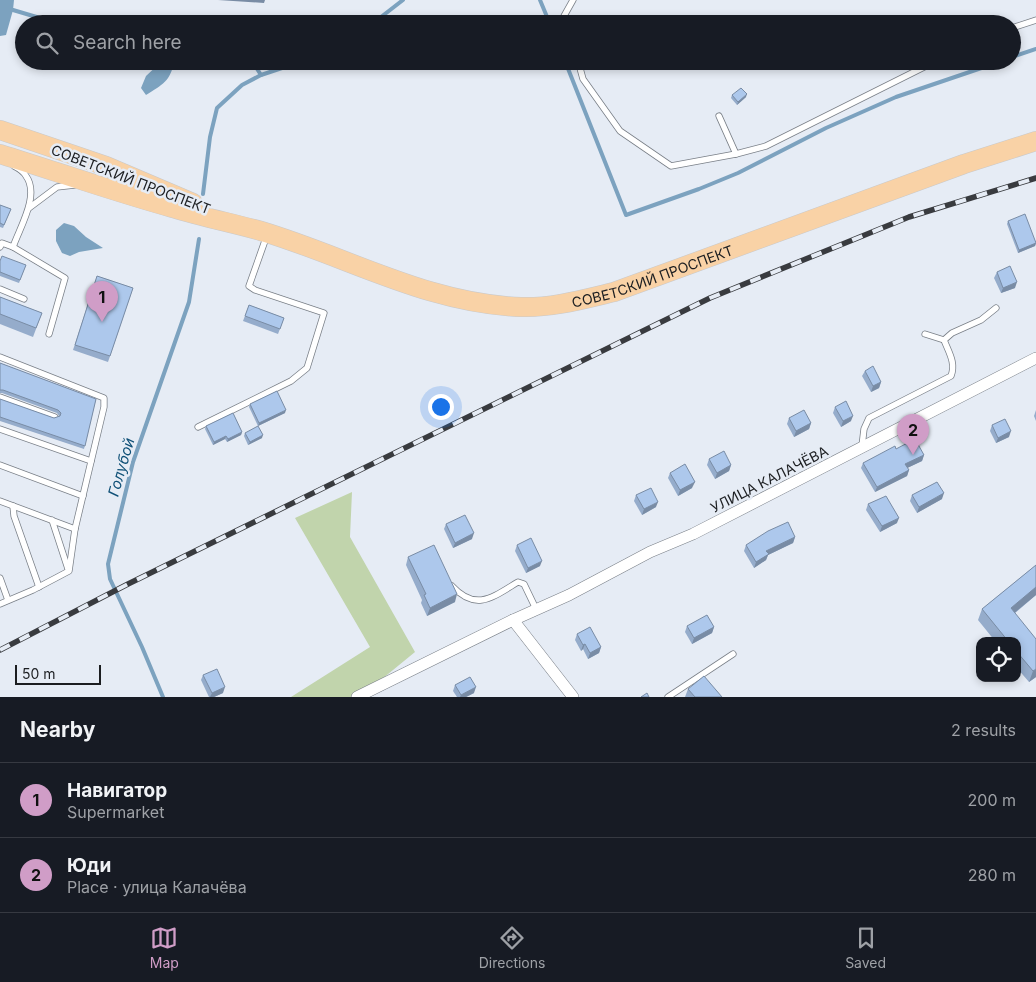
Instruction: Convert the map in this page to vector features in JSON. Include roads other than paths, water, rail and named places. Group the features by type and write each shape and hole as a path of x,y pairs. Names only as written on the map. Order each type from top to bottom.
{"main road":[{"name":"СОВЕТСКИЙ ПРОСПЕКТ","path":"0,130 106,166 265,232 315,249 380,276 428,292 486,304 522,308 561,305 622,289 964,164 1036,141"},
{"name":"СОВЕТСКИЙ ПРОСПЕКТ","path":"0,155 173,208 265,232"}],"street":[{"name":"УЛИЦА КАЛАЧЁВА","path":"357,697 513,620 569,595 650,552 693,534 1036,358"},
{"path":"513,620 573,697"}],"lane":[{"path":"565,15 573,0"},
{"path":"1021,25 1036,20"},
{"path":"580,70 583,79 620,131 671,166 736,154 766,146 918,70"},
{"path":"719,116 736,154"},
{"path":"0,155 27,176 31,192 29,208 13,246"},
{"path":"29,208 57,187 90,183"},
{"path":"198,427 291,382 307,368 324,314 255,290 249,286 265,232"},
{"path":"0,247 2,242 13,246 65,278 50,334"},
{"path":"0,289 24,299"},
{"path":"944,340 952,333 981,320 996,308"},
{"path":"925,334 944,340"},
{"path":"862,448 864,430 869,418 951,376 954,370 953,362 944,340"},
{"path":"0,358 104,398 104,407 75,529 69,571"},
{"path":"0,397 55,417"},
{"path":"0,429 91,461"},
{"path":"0,465 83,496"},
{"path":"0,502 75,529"},
{"path":"14,506 14,516 39,587"},
{"path":"52,520 69,571"},
{"path":"0,604 69,571"},
{"path":"0,578 8,600"},
{"path":"448,579 460,594 470,600 482,600 500,593 518,582 524,584 536,610"},
{"path":"668,697 733,654"}],"water":[{"path":"0,0 14,0 6,35 0,36"},
{"path":"152,70 172,70 165,82 146,95 141,88 146,76"},
{"path":"64,223 74,226 86,237 103,248 79,252 70,256 62,253 56,241 56,230"}],"waterway":[{"name":"Голубой","path":"384,15 403,0"},
{"path":"540,0 546,15"},
{"path":"13,10 30,15"},
{"path":"1021,54 1036,49"},
{"path":"258,70 261,75"},
{"name":"Голубой","path":"203,194 210,137 217,108 242,85 276,70"},
{"path":"569,70 626,215 738,173 826,128 896,97 976,70"},
{"name":"Голубой","path":"163,697 110,579 108,564 133,462 189,302 199,239"}],"railway":[{"path":"0,650 128,584 710,298 909,217 1036,178"}],"place":[{"name":"Навигатор","path":"102,322"},
{"name":"Юди","path":"913,455"}]}
